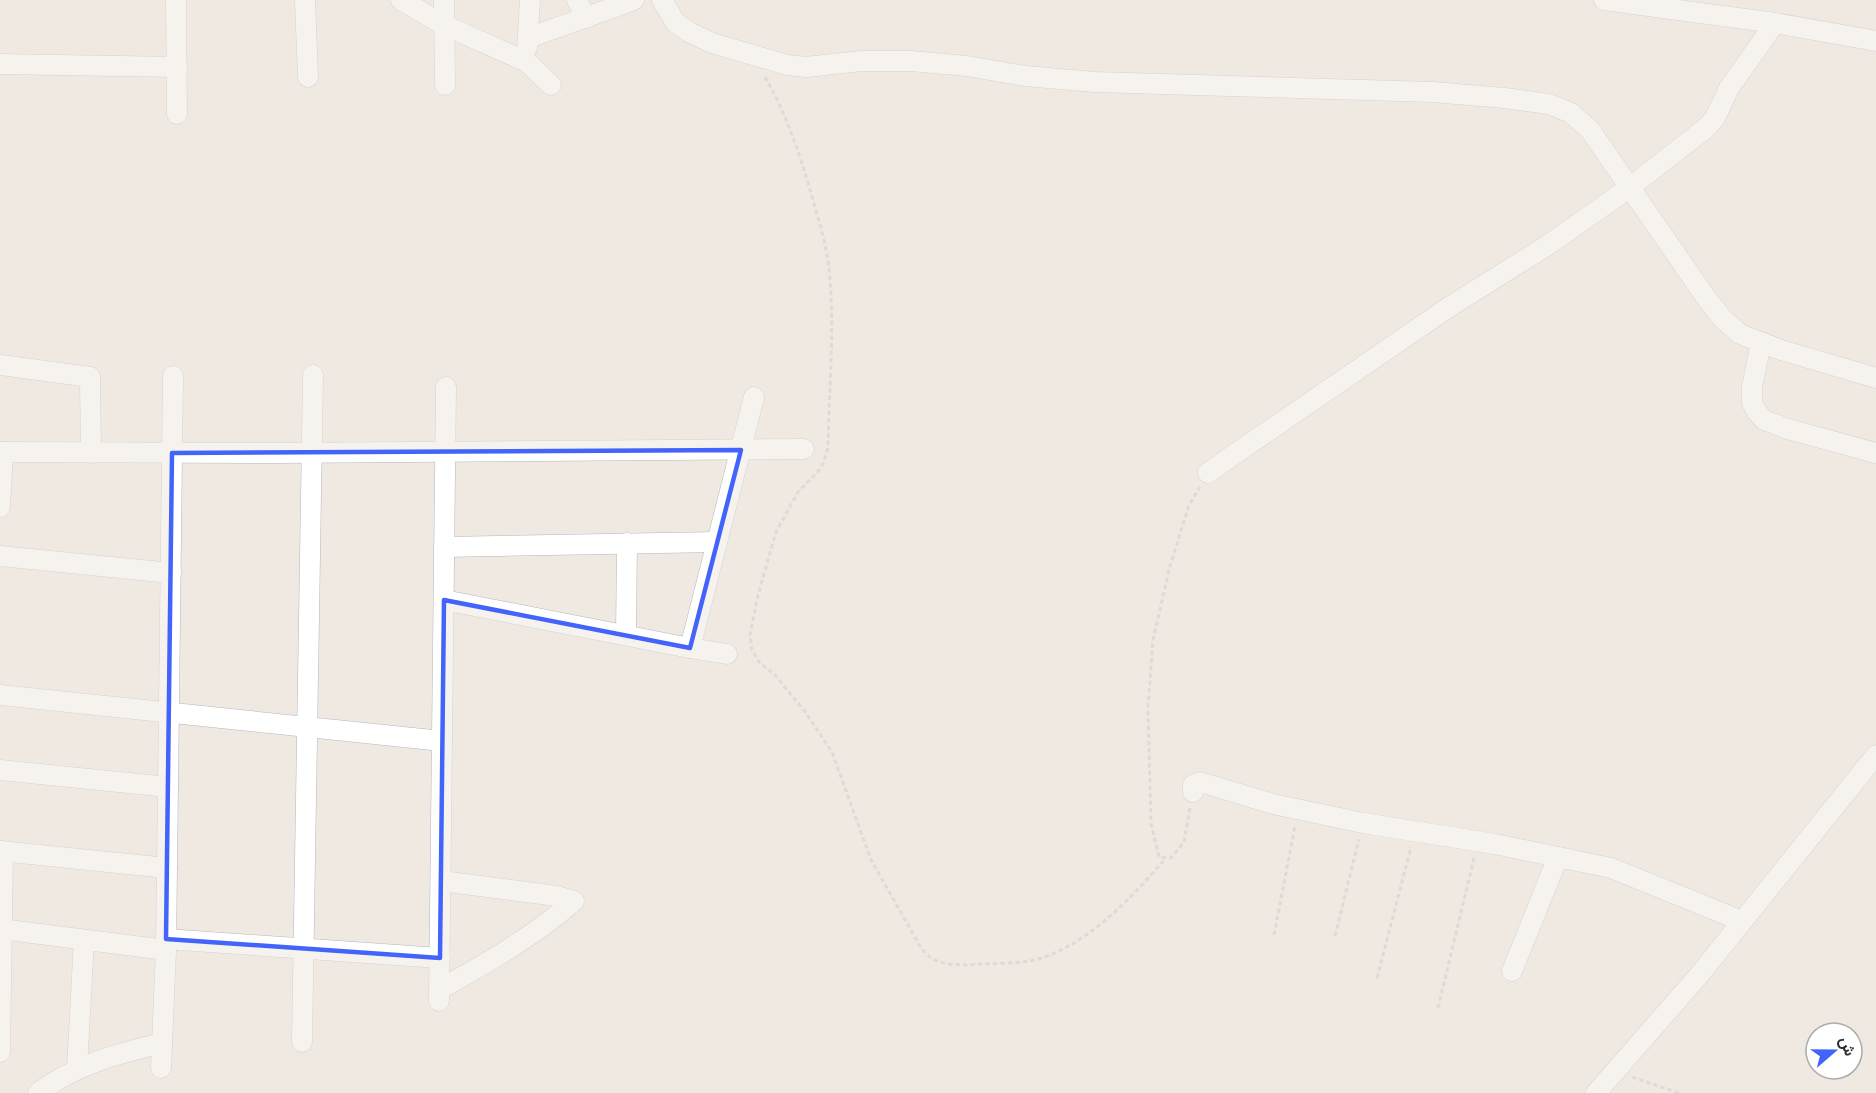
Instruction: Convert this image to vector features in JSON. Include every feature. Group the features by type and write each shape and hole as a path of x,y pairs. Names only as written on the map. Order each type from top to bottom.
{"street":[{"path":"176,0 177,114"},
{"path":"305,0 308,77"},
{"path":"400,0 444,25 527,62 551,85"},
{"path":"444,0 445,85"},
{"path":"527,62 530,0"},
{"path":"577,0 586,18"},
{"path":"528,38 634,0"},
{"path":"662,0 675,22 689,32 712,43 787,65 806,67 861,61 911,60 967,66 1025,76 1095,82 1433,92 1549,104 1571,113 1590,130 1723,319 1740,334 1761,343 1876,378"},
{"path":"1604,0 1775,23 1876,41"},
{"path":"1208,473 1449,307 1548,245 1629,188 1706,128 1715,118 1729,88 1775,23"},
{"path":"0,64 177,67"},
{"path":"1761,343 1752,387 1752,403 1756,412 1764,420 1788,429 1876,453"},
{"path":"0,365 90,377 91,453"},
{"path":"302,1042 313,375"},
{"path":"161,1068 166,945 173,376"},
{"path":"441,881 574,900 547,925 440,995 442,741 444,600 444,547 446,452 446,387"},
{"path":"690,648 754,398"},
{"path":"0,507 2,452 311,453 804,449"},
{"path":"444,547 717,542"},
{"path":"626,635 627,543"},
{"path":"0,556 171,573"},
{"path":"444,600 727,654"},
{"path":"0,695 442,741"},
{"path":"1596,1093 1742,921 1876,755"},
{"path":"0,770 168,787"},
{"path":"1193,792 1194,785 1200,782 1273,804 1363,823 1478,841 1611,868 1742,921"},
{"path":"0,1052 2,851 167,868"},
{"path":"1512,971 1558,857"},
{"path":"1,930 84,940 166,945 303,948 440,958"},
{"path":"77,1069 84,940"},
{"path":"38,1093 77,1069 105,1057 162,1043"}],"path":[{"path":"748,54 780,103 800,158 818,216 829,267 831,314 828,448 823,464 798,492 776,531 758,595 750,635 752,650 759,662 775,675 806,712 832,752 871,860 920,946 929,957 937,962 969,965 1019,963 1049,956 1088,934 1139,890 1165,859 1175,855 1184,842 1193,792"},
{"path":"1165,859 1159,857 1151,824 1148,708 1153,640 1170,566 1189,505 1208,473"},
{"path":"1274,935 1298,809"},
{"path":"1335,936 1363,823"},
{"path":"1377,978 1416,831"},
{"path":"1438,1008 1478,841"},
{"path":"1616,1072 1679,1093"}],"highlighted area":[{"path":"741,450 690,648 444,600 440,958 166,939 172,453"}]}
